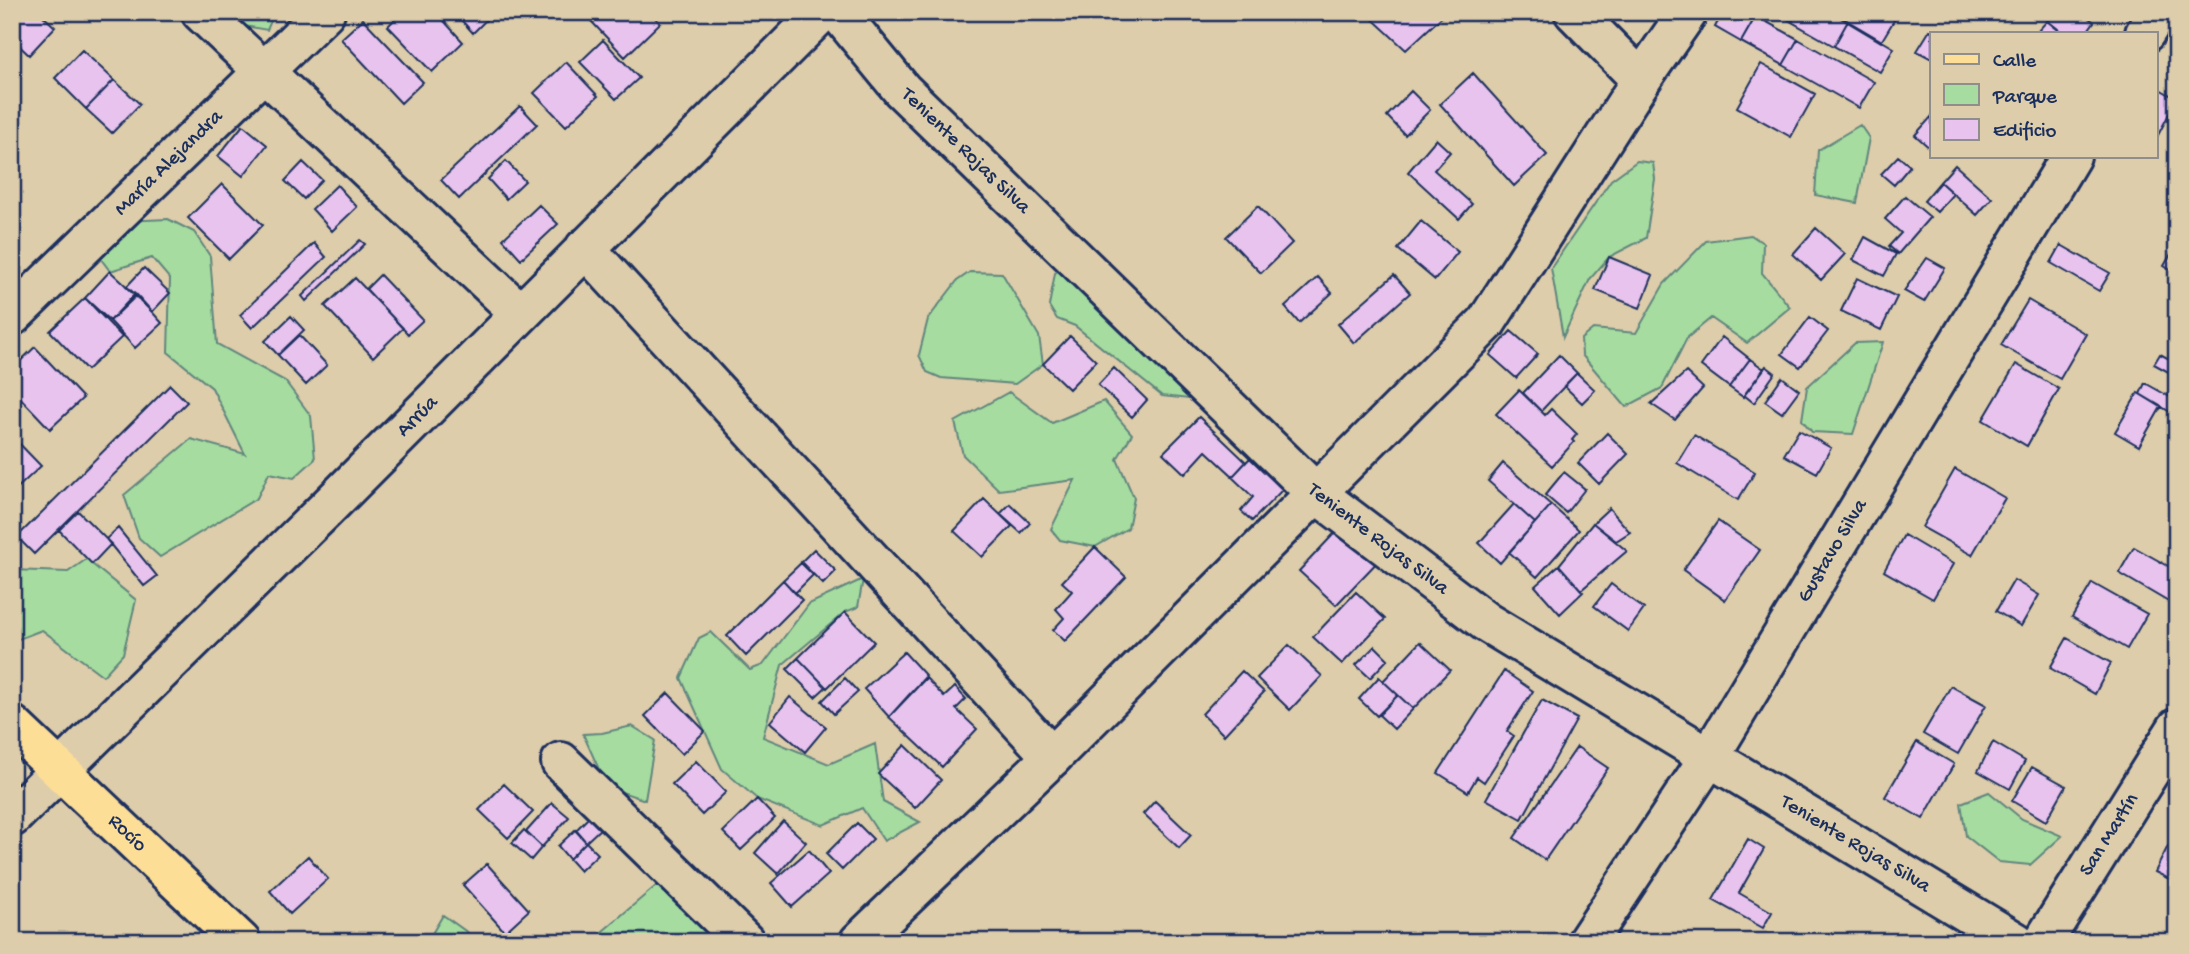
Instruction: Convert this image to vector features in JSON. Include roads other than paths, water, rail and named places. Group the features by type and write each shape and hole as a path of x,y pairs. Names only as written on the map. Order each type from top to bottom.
{"main road":[{"name":"Rocío","path":"12,725 241,942"}],"street":[{"path":"201,12 520,313"},
{"name":"María Alejandra","path":"12,316 325,12"},
{"name":"Arrúa","path":"12,817 326,509 822,12"},
{"name":"Teniente Rojas Silva","path":"838,12 902,90 1317,494 1486,622 2016,942"},
{"path":"1574,12 1641,80"},
{"path":"859,942 1052,757 1486,323 1641,80 1688,12"},
{"path":"2146,32 2158,12"},
{"name":"Gustavo Silva","path":"1587,942 1710,756 2070,158"},
{"path":"584,248 1052,757"},
{"name":"San Martín","path":"2043,942 2177,728"},
{"path":"561,762 744,942"}]}
